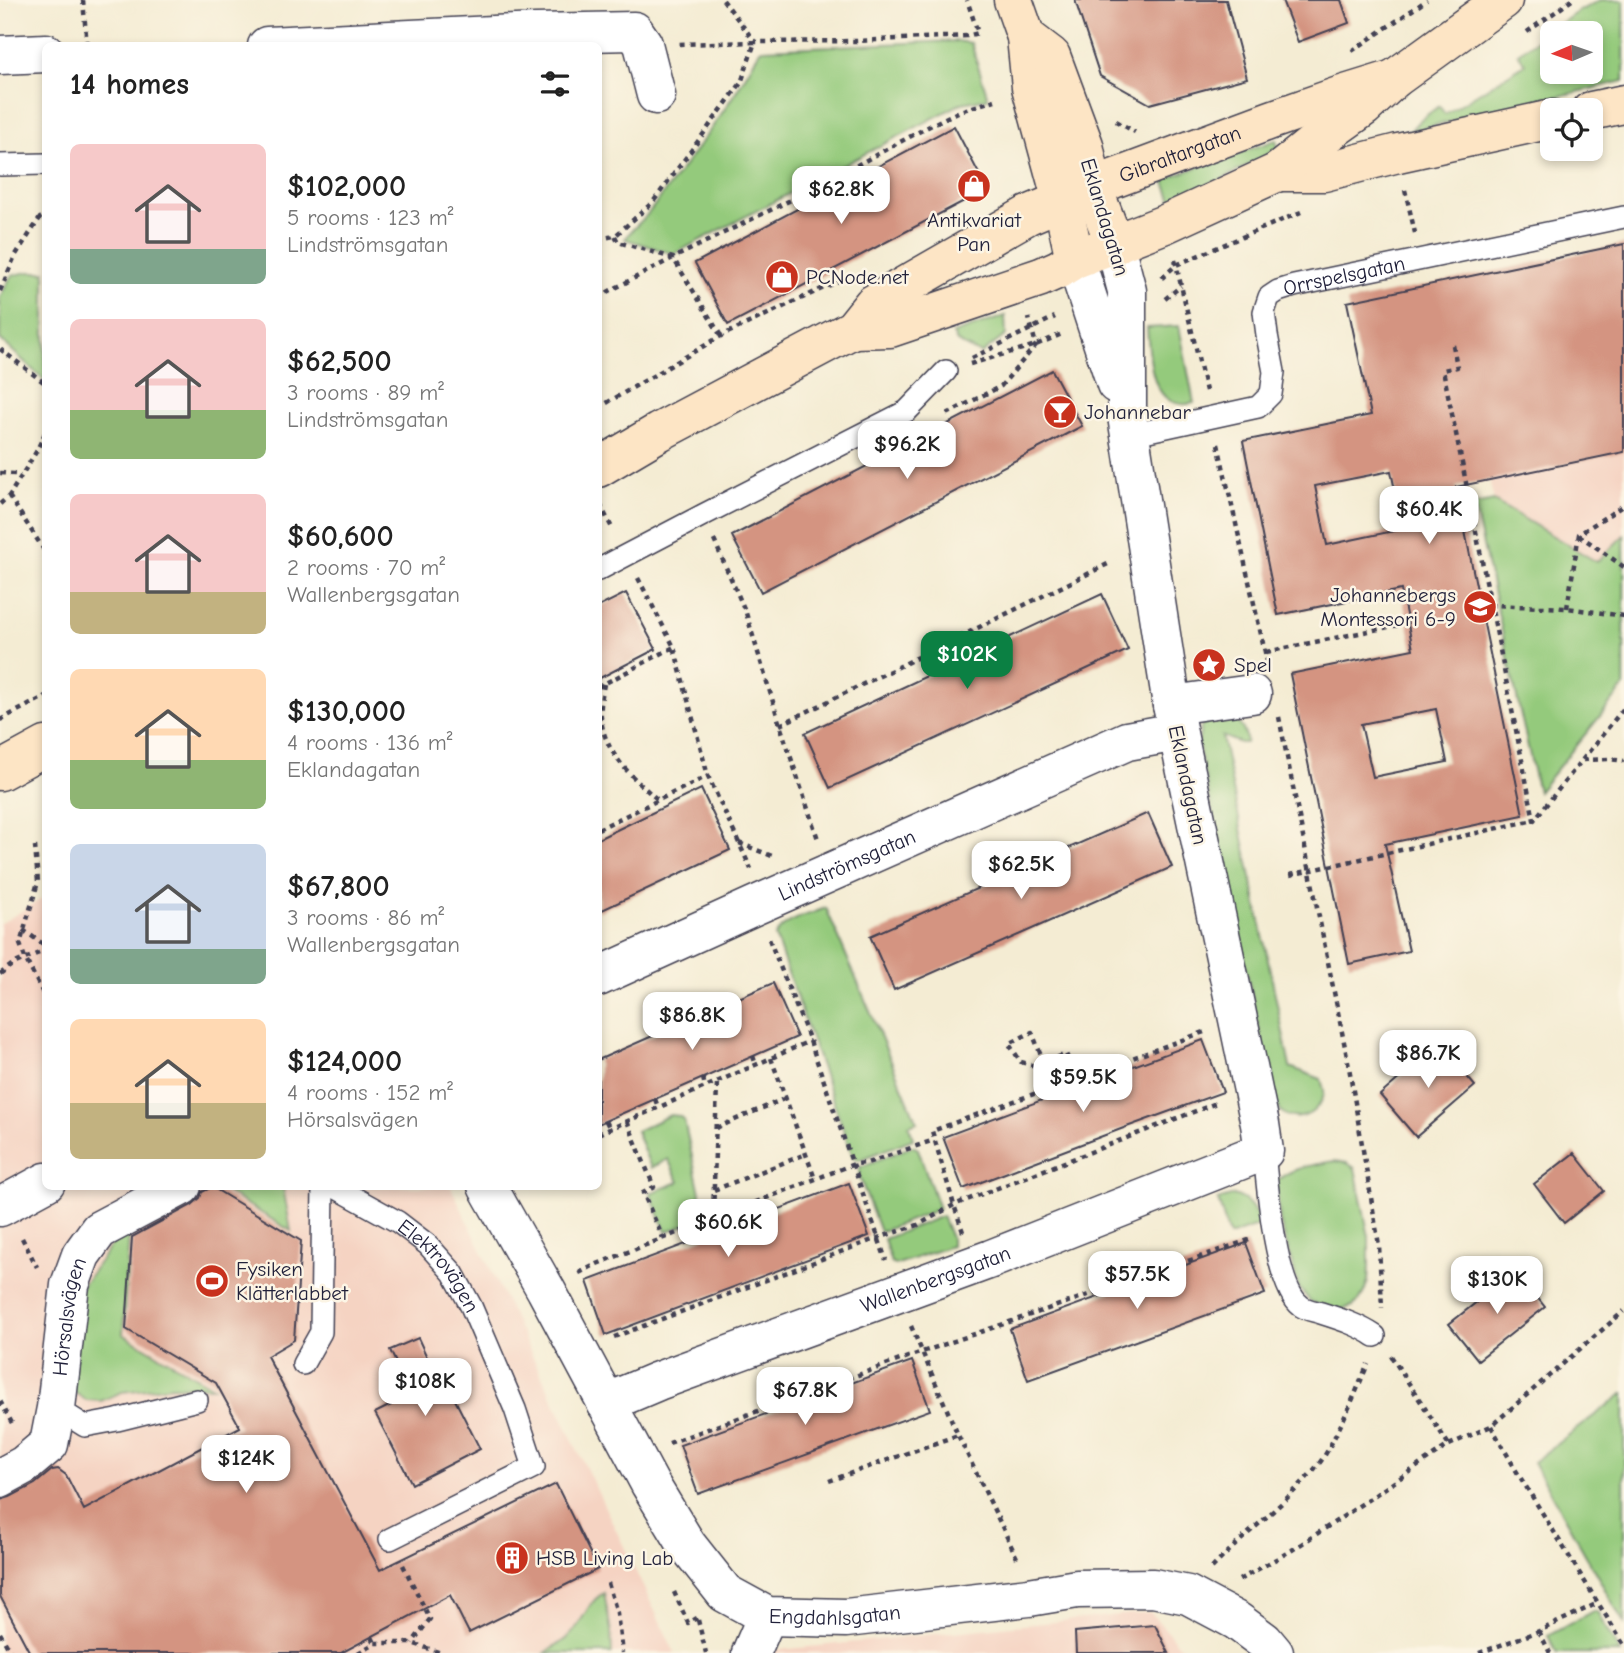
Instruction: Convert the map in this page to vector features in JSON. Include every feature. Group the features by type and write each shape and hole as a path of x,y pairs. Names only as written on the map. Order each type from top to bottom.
{"street":[{"name":"Eklandagatan","path":"1013,0 1026,37 1051,56 1084,145 1077,194 1075,260 1128,425"},
{"path":"1394,79 1503,0"},
{"path":"352,42 634,31 643,44 656,95"},
{"path":"0,55 42,54"},
{"name":"Gibraltargatan","path":"853,329 890,328 1041,277 1278,172 1364,107 1394,79"},
{"name":"Gibraltargatan","path":"602,466 659,432 853,329 873,304 1028,215 1113,179 1271,120 1394,79"},
{"path":"1603,108 1624,104"},
{"name":"Gibraltargatan","path":"1278,172 1324,172 1540,122"},
{"name":"Eklandagatan","path":"1077,194 1115,245 1127,291 1128,425 1175,719 1264,1151"},
{"name":"Lindströmsgatan","path":"602,975 1175,719 1266,689"},
{"path":"0,771 42,748"},
{"name":"Wallenbergsgatan","path":"606,1403 644,1386 975,1265 1264,1151"},
{"path":"9,1219 42,1186"},
{"name":"Hörsalsvägen","path":"0,1478 24,1465 49,1444 70,1285 81,1255 100,1230 175,1190"},
{"name":"Engdahlsgatan","path":"489,1190 650,1484 687,1545 725,1593 757,1643 846,1618 1077,1589 1122,1587 1153,1588 1188,1595 1237,1620 1264,1641 1274,1653"}],"lane":[{"path":"0,165 42,164"},
{"name":"Orrspelsgatan","path":"1128,425 1212,417 1258,407 1271,394 1274,372 1266,335 1265,312 1269,297 1278,291 1624,217"},
{"path":"602,568 907,411 946,371"},
{"path":"1264,1151 1273,1232 1286,1280 1294,1298 1302,1307 1363,1328 1376,1336"},
{"path":"303,1364 321,1332 323,1190"},
{"name":"Elektrovägen","path":"340,1190 398,1222 428,1245 453,1273 471,1306 515,1409 534,1467 390,1539"},
{"path":"55,1408 85,1426 197,1400"}],"path":[{"path":"83,0 87,42"},
{"path":"723,0 755,42"},
{"path":"643,44 855,41 967,36 978,33 967,0"},
{"path":"1517,39 1572,0"},
{"path":"602,238 615,236 653,202 741,82 755,42"},
{"path":"602,295 803,194 941,120 998,99"},
{"path":"1398,153 1412,222"},
{"path":"0,291 15,256 42,217"},
{"path":"615,236 618,243 673,258 721,336"},
{"path":"1176,265 1266,652 1266,689 1311,869 1349,1067 1379,1245 1383,1304 1368,1363 1344,1419 1322,1459 1301,1484 1234,1545 1211,1570"},
{"path":"602,406 721,336 853,275"},
{"path":"1060,334 1066,343"},
{"path":"1453,345 1457,367 1443,370 1534,820"},
{"path":"0,349 42,381"},
{"path":"0,504 9,496 42,439"},
{"path":"0,473 20,476"},
{"path":"9,496 42,547"},
{"path":"1567,608 1579,534 1624,505"},
{"path":"602,509 674,647 708,776 754,875"},
{"path":"1579,534 1624,567"},
{"path":"712,536 746,613 821,846"},
{"path":"780,725 1124,556"},
{"path":"1480,607 1491,605 1567,608 1624,616"},
{"path":"1266,652 1408,623"},
{"path":"602,684 674,647"},
{"path":"0,720 42,698"},
{"path":"1290,875 1534,820 1624,708"},
{"path":"602,727 618,759 637,782 658,800"},
{"path":"1583,760 1600,758 1624,761"},
{"path":"602,827 708,776"},
{"path":"806,841 817,836"},
{"path":"739,843 774,856"},
{"path":"35,846 38,881 20,944 42,991"},
{"path":"23,930 42,945"},
{"path":"0,974 13,964 42,950"},
{"path":"975,1265 933,1131 1213,1029"},
{"path":"1044,1063 1032,1032 1009,1044 1021,1062 1035,1066 1044,1063 1066,1054 1077,1079"},
{"path":"602,1132 810,1041"},
{"path":"753,1056 756,1065"},
{"path":"771,1058 815,1179"},
{"path":"1035,1066 1045,1090"},
{"path":"703,1078 705,1087"},
{"path":"713,1219 717,1082"},
{"path":"716,1128 786,1098"},
{"path":"609,1339 918,1225 954,1205 1231,1098"},
{"path":"655,1099 658,1107"},
{"path":"606,1121 610,1129"},
{"path":"627,1121 654,1187 643,1193 663,1238"},
{"path":"574,1275 854,1164 867,1163 934,1140"},
{"path":"714,1191 806,1154"},
{"path":"9,1219 41,1276"},
{"path":"664,1445 1273,1232"},
{"path":"1213,1608 1224,1590 1252,1571 1292,1550 1448,1445 1491,1426 1624,1311"},
{"path":"1376,1336 1448,1445"},
{"path":"1491,1426 1624,1645"},
{"path":"829,1481 958,1435"},
{"path":"390,1539 429,1619 412,1643"},
{"path":"608,1583 617,1613 622,1653"},
{"path":"1479,1653 1539,1631 1598,1603"},
{"path":"1539,1631 1550,1653"},
{"path":"0,1633 11,1653"},
{"path":"372,1637 375,1643"},
{"path":"358,1653 375,1643 412,1643 441,1653"}],"shaded area":[{"path":"1482,446 1508,476 1624,452 1624,535 1597,562 1494,501"},
{"path":"42,899 42,1190 452,1190 675,1653 0,1653 0,924"},
{"path":"1150,1612 1186,1653 751,1653"}],"green space":[{"path":"1600,0 1624,0 1624,81 1551,98 1540,98 1540,101 1410,131 1439,106 1445,114 1525,64 1518,53 1540,38 1540,84 1603,84 1603,21 1564,21"},
{"path":"956,41 971,43 988,98 962,103 674,254 625,239 647,215 708,133 760,50"},
{"path":"1276,140 1278,149 1219,181 1172,201 1164,179"},
{"path":"42,272 42,378 0,339 0,297 11,276"},
{"path":"1005,316 1006,335 981,354 957,342 953,334"},
{"path":"1179,326 1194,403 1179,404 1169,400 1161,392 1155,380 1149,354 1147,328"},
{"path":"1494,501 1597,562 1624,535 1624,687 1538,792 1474,505"},
{"path":"1226,713 1240,726 1246,739 1246,743 1240,743 1222,736 1290,1067 1321,1079 1324,1089 1318,1106 1305,1116 1288,1116 1274,1099 1198,744 1205,719"},
{"path":"826,908 917,1122 909,1125 913,1139 859,1160 853,1157 775,936 791,922"},
{"path":"670,1115 684,1120 703,1216 666,1232 650,1193 679,1182 668,1159 651,1168 636,1131"},
{"path":"913,1146 918,1149 939,1209 880,1232 859,1176 860,1167"},
{"path":"1334,1161 1347,1163 1355,1168 1369,1237 1368,1281 1359,1301 1343,1309 1328,1309 1310,1301 1299,1288 1280,1221 1276,1182 1295,1170"},
{"path":"223,1190 284,1190 291,1231"},
{"path":"1234,1195 1252,1207 1260,1225 1229,1236 1218,1200"},
{"path":"942,1216 951,1238 951,1246 895,1265 891,1263 884,1239"},
{"path":"129,1234 123,1334 213,1387 172,1386 122,1392 101,1401 86,1400 72,1391 79,1290 119,1235"},
{"path":"1624,1393 1624,1623 1533,1462"},
{"path":"604,1593 612,1653 545,1653 569,1636 594,1601"},
{"path":"1593,1611 1598,1613 1620,1653 1557,1653 1548,1636"}],"building":[{"path":"1075,0 1226,0 1247,78 1150,104 1100,76"},
{"path":"1282,0 1341,0 1349,23 1298,42"},
{"path":"954,126 987,189 728,325 695,263"},
{"path":"1624,244 1624,452 1456,487 1523,815 1385,844 1409,951 1349,964 1290,674 1413,649 1401,590 1278,615 1243,441 1371,415 1347,302","holes":["1391,471 1403,529 1327,545 1315,486","1436,709 1447,762 1373,777 1361,724"]},
{"path":"1052,370 1082,426 761,592 732,536"},
{"path":"626,593 656,649 602,677 602,605"},
{"path":"1102,594 1128,650 830,788 805,733"},
{"path":"701,789 730,850 602,910 602,837"},
{"path":"1148,813 1172,867 894,990 870,936"},
{"path":"773,983 797,1037 602,1122 602,1058"},
{"path":"1203,1040 1223,1092 963,1189 943,1137"},
{"path":"1439,1044 1475,1086 1416,1137 1380,1095"},
{"path":"1574,1153 1604,1191 1564,1223 1534,1184"},
{"path":"849,1183 869,1236 606,1335 587,1281"},
{"path":"217,1190 301,1241 294,1340 267,1356 380,1570 556,1484 598,1569 469,1633 450,1595 341,1653 30,1653 0,1596 0,1500 35,1484 52,1470 58,1469 66,1475 84,1510 240,1427 216,1383 126,1329 132,1237 192,1205 202,1192"},
{"path":"1246,1243 1265,1294 1028,1380 1010,1329"},
{"path":"1516,1271 1545,1307 1478,1360 1449,1324"},
{"path":"418,1338 438,1381 444,1378 480,1449 412,1484 375,1413 411,1395 390,1350"},
{"path":"912,1361 930,1410 698,1494 680,1445"},
{"path":"1155,1625 1169,1653 1076,1653 1075,1632"}],"place":[{"name":"Antikvariat Pan","path":"974,186"},
{"name":"PCNode.net","path":"782,277"},
{"name":"Johannebar","path":"1060,412"},
{"name":"Johannebergs Montessori 6-9","path":"1480,607"},
{"name":"Spel","path":"1209,665"},
{"name":"Fysiken Klätterlabbet","path":"212,1281"},
{"name":"HSB Living Lab","path":"512,1558"}]}
